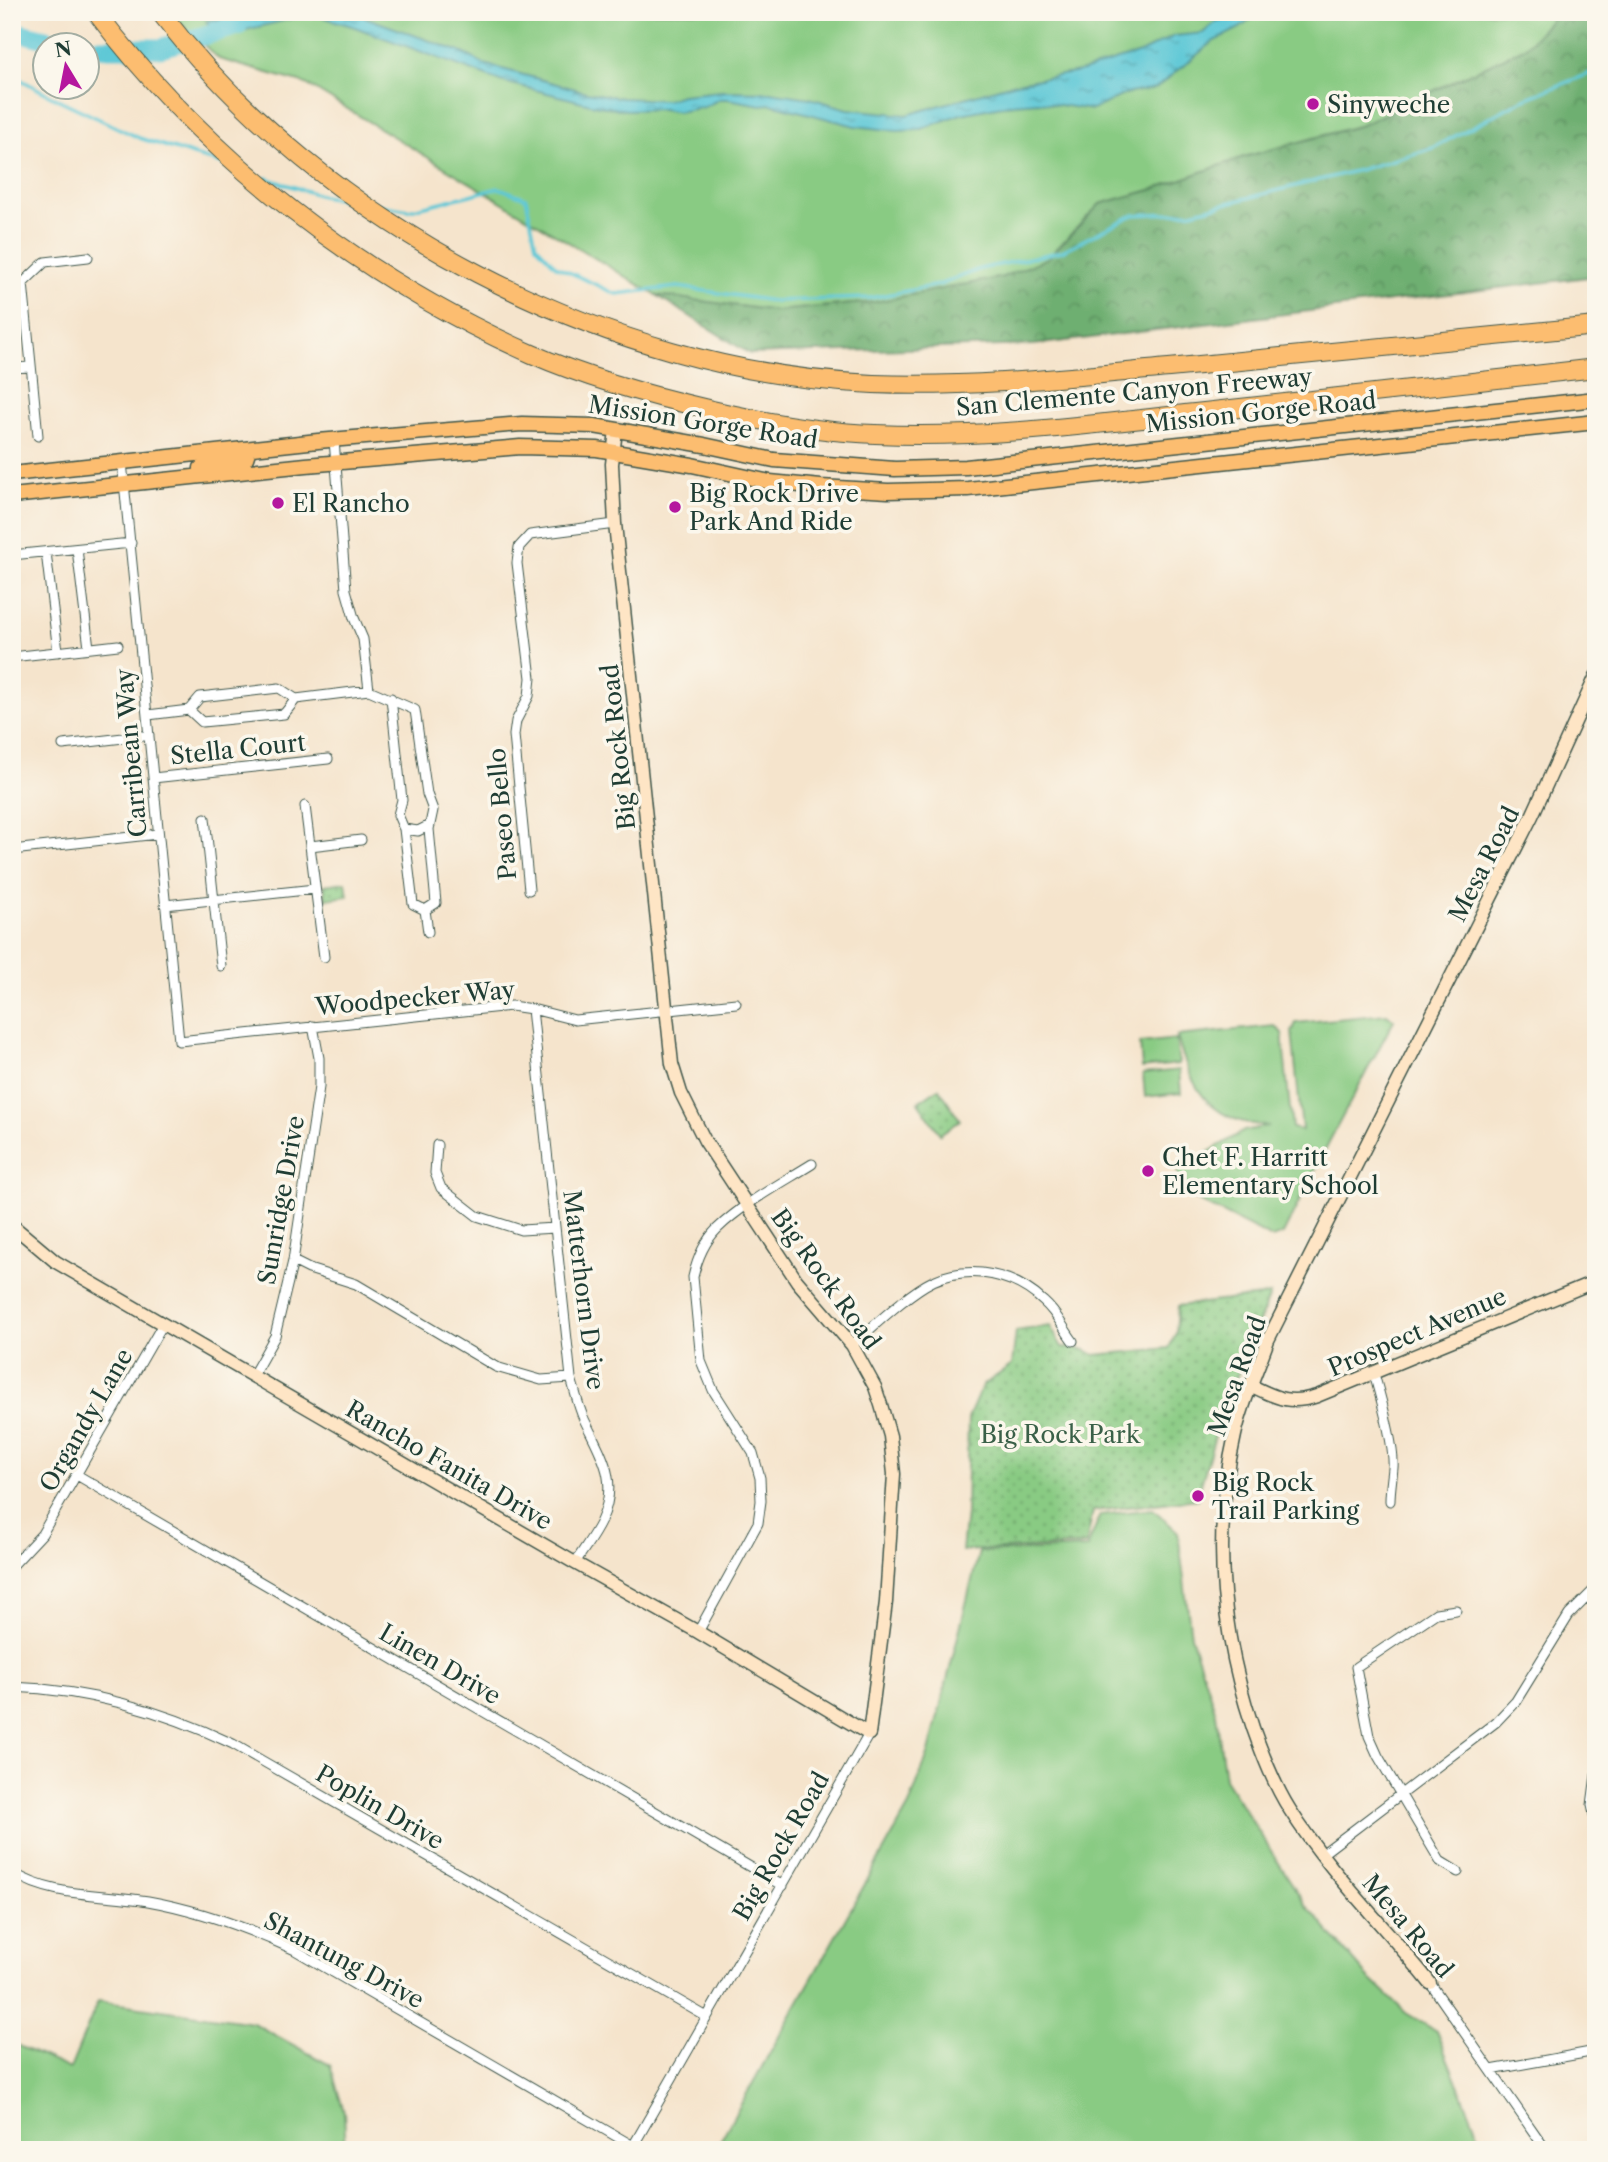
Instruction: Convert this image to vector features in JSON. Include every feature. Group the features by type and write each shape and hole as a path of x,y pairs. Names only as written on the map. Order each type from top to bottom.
{"highway":[{"name":"San Clemente Canyon Freeway","path":"96,12 152,83 216,145 276,198 353,255 476,327 545,359 592,377 665,399 786,425 873,434 968,435 1061,428 1596,368"},
{"name":"San Clemente Canyon Freeway","path":"160,12 217,77 272,131 328,178 436,251 530,299 641,342 701,358 789,376 871,384 985,384 1328,354 1596,326"}],"main road":[{"name":"Mission Gorge Road","path":"12,474 334,440 522,424 574,424 704,445 774,460 907,469 966,467 1596,399"},
{"name":"Mission Gorge Road","path":"12,496 336,462 520,447 572,447 613,452 692,464 770,482 901,491 968,489 1596,422"},
{"path":"200,476 201,468 206,464 246,458 249,449"}],"street":[{"path":"23,283 45,262 88,257"},
{"path":"12,278 23,283"},
{"path":"23,283 38,436"},
{"path":"12,368 31,367"},
{"name":"Big Rock Road","path":"615,430 615,524 671,1056 681,1093 705,1140 797,1281 852,1345 875,1387 890,1436 894,1474 886,1602 869,1734 632,2148"},
{"path":"334,440 346,590 363,639 369,690"},
{"name":"Carribean Way","path":"122,462 179,1041"},
{"name":"Paseo Bello","path":"528,890 514,735 516,721 529,696 531,678 517,563 519,547 530,535 615,524"},
{"path":"12,555 131,543"},
{"path":"77,549 89,648"},
{"path":"46,552 58,652"},
{"path":"12,657 118,645"},
{"name":"Mesa Road","path":"1546,2150 1430,1983 1322,1854 1289,1809 1262,1755 1240,1688 1227,1619 1221,1552 1225,1486 1235,1432 1268,1340 1532,816 1596,676"},
{"path":"148,715 189,710 200,697 279,688 296,699 369,690 415,710 427,794 433,810 430,825 436,903 425,910"},
{"path":"189,710 202,722 284,714 296,699"},
{"path":"394,700 402,800 398,815 404,829 413,904 425,910"},
{"path":"63,746 149,735"},
{"name":"Stella Court","path":"153,778 328,759"},
{"path":"305,806 324,957"},
{"path":"205,818 222,966"},
{"path":"404,829 418,831 430,825"},
{"path":"12,850 158,834"},
{"path":"310,846 361,840"},
{"path":"165,905 315,889"},
{"path":"425,910 428,932"},
{"name":"Woodpecker Way","path":"179,1041 511,1006 575,1020 736,1003"},
{"name":"Matterhorn Drive","path":"532,1009 571,1378 583,1417 604,1459 609,1492 601,1521 575,1563"},
{"name":"Sunridge Drive","path":"253,1374 275,1336 293,1261 319,1087 319,1058 313,1026"},
{"path":"437,1145 435,1173 441,1188 477,1216 521,1230 555,1228"},
{"path":"698,1632 758,1523 760,1478 753,1453 713,1390 701,1361 694,1278 700,1256 717,1229 812,1164"},
{"name":"Rancho Fanita Drive","path":"12,1226 56,1262 698,1632 869,1734"},
{"path":"293,1261 356,1284 496,1367 541,1380 571,1378"},
{"path":"852,1345 922,1287 945,1277 969,1272 1005,1278 1027,1289 1044,1301 1059,1318 1073,1341"},
{"name":"Prospect Avenue","path":"1252,1386 1276,1398 1300,1401 1374,1374 1595,1283"},
{"name":"Organdy Lane","path":"12,1566 42,1534 163,1324"},
{"path":"1374,1374 1389,1437 1393,1468 1390,1476 1390,1501"},
{"name":"Linen Drive","path":"77,1475 783,1886"},
{"path":"1322,1854 1496,1722 1516,1701 1569,1615 1596,1588"},
{"path":"1456,1610 1436,1613 1356,1667 1370,1736 1378,1756 1440,1861 1458,1872"},
{"name":"Poplin Drive","path":"12,1687 63,1691 115,1701 164,1715 233,1744 707,2017"},
{"path":"1596,1775 1592,1805 1596,1824"},
{"name":"Shantung Drive","path":"12,1872 54,1889 122,1897 177,1908 228,1922 273,1940 317,1963 632,2148"},
{"path":"1491,2070 1596,2051"}],"green space":[{"path":"168,12 1558,12 1526,47 1362,125 1244,157 1151,190 1100,204 1048,258 1003,277 875,302 776,311 656,295 306,84 219,59"},
{"path":"1558,12 1596,12 1596,276 1033,345 750,354 656,295 776,311 875,302 1003,277 1048,258 1100,204 1151,190 1244,157 1362,125 1526,47"},
{"path":"346,882 348,896 326,899 324,885"},
{"path":"1387,1014 1394,1020 1283,1234 1272,1238 1181,1192 1178,1170 1244,1131 1269,1126 1232,1118 1208,1102 1192,1079 1177,1036 1275,1026 1282,1033 1292,1128 1302,1130 1292,1032 1296,1023"},
{"path":"1176,1039 1179,1064 1142,1068 1140,1043"},
{"path":"1179,1070 1181,1093 1145,1097 1143,1074"},
{"path":"939,1088 960,1120 940,1134 918,1102"},
{"name":"Big Rock Park","path":"1270,1295 1220,1418 1197,1499 1093,1511 1086,1545 962,1551 966,1513 968,1418 982,1386 1012,1365 1016,1331 1050,1326 1062,1347 1086,1350 1095,1355 1169,1348 1176,1333 1178,1306"},
{"path":"1153,1509 1178,1532 1191,1636 1216,1714 1225,1779 1305,1904 1366,1975 1406,2013 1436,2031 1485,2150 715,2150 909,1806 929,1752 979,1552 1087,1548 1100,1515"},
{"path":"98,2001 253,2023 330,2065 344,2112 346,2150 12,2150 12,2043 70,2069"}],"water":[{"path":"253,12 351,12 463,53 484,64 586,92 622,98 666,100 682,95 722,91 770,92 810,98 848,109 907,115 1016,83 1079,72 1140,53 1174,36 1203,33 1227,12 1260,12 1240,28 1214,41 1156,88 1125,94 1092,110 1039,102 1012,104 961,114 919,130 897,131 855,126 771,104 761,105 728,99 678,112 598,106 500,81 322,17 298,17 218,37 206,21"}],"waterway":[{"path":"102,48 160,48 238,26"},
{"path":"12,31 32,36"},
{"path":"378,205 409,210 499,188 526,198 536,245 556,266 616,294 678,287 773,301 870,298 939,285 980,269 1062,251 1133,215 1192,212 1359,170 1433,148 1522,100 1596,71"},
{"path":"12,75 139,138 229,166"},
{"path":"266,178 322,196 346,200"}],"place":[{"name":"Sinyweche","path":"1313,104"},
{"name":"El Rancho","path":"278,503"},
{"name":"Big Rock Drive Park And Ride","path":"675,507"},
{"name":"Chet F. Harritt Elementary School","path":"1148,1171"},
{"name":"Big Rock Trail Parking","path":"1198,1496"}]}
